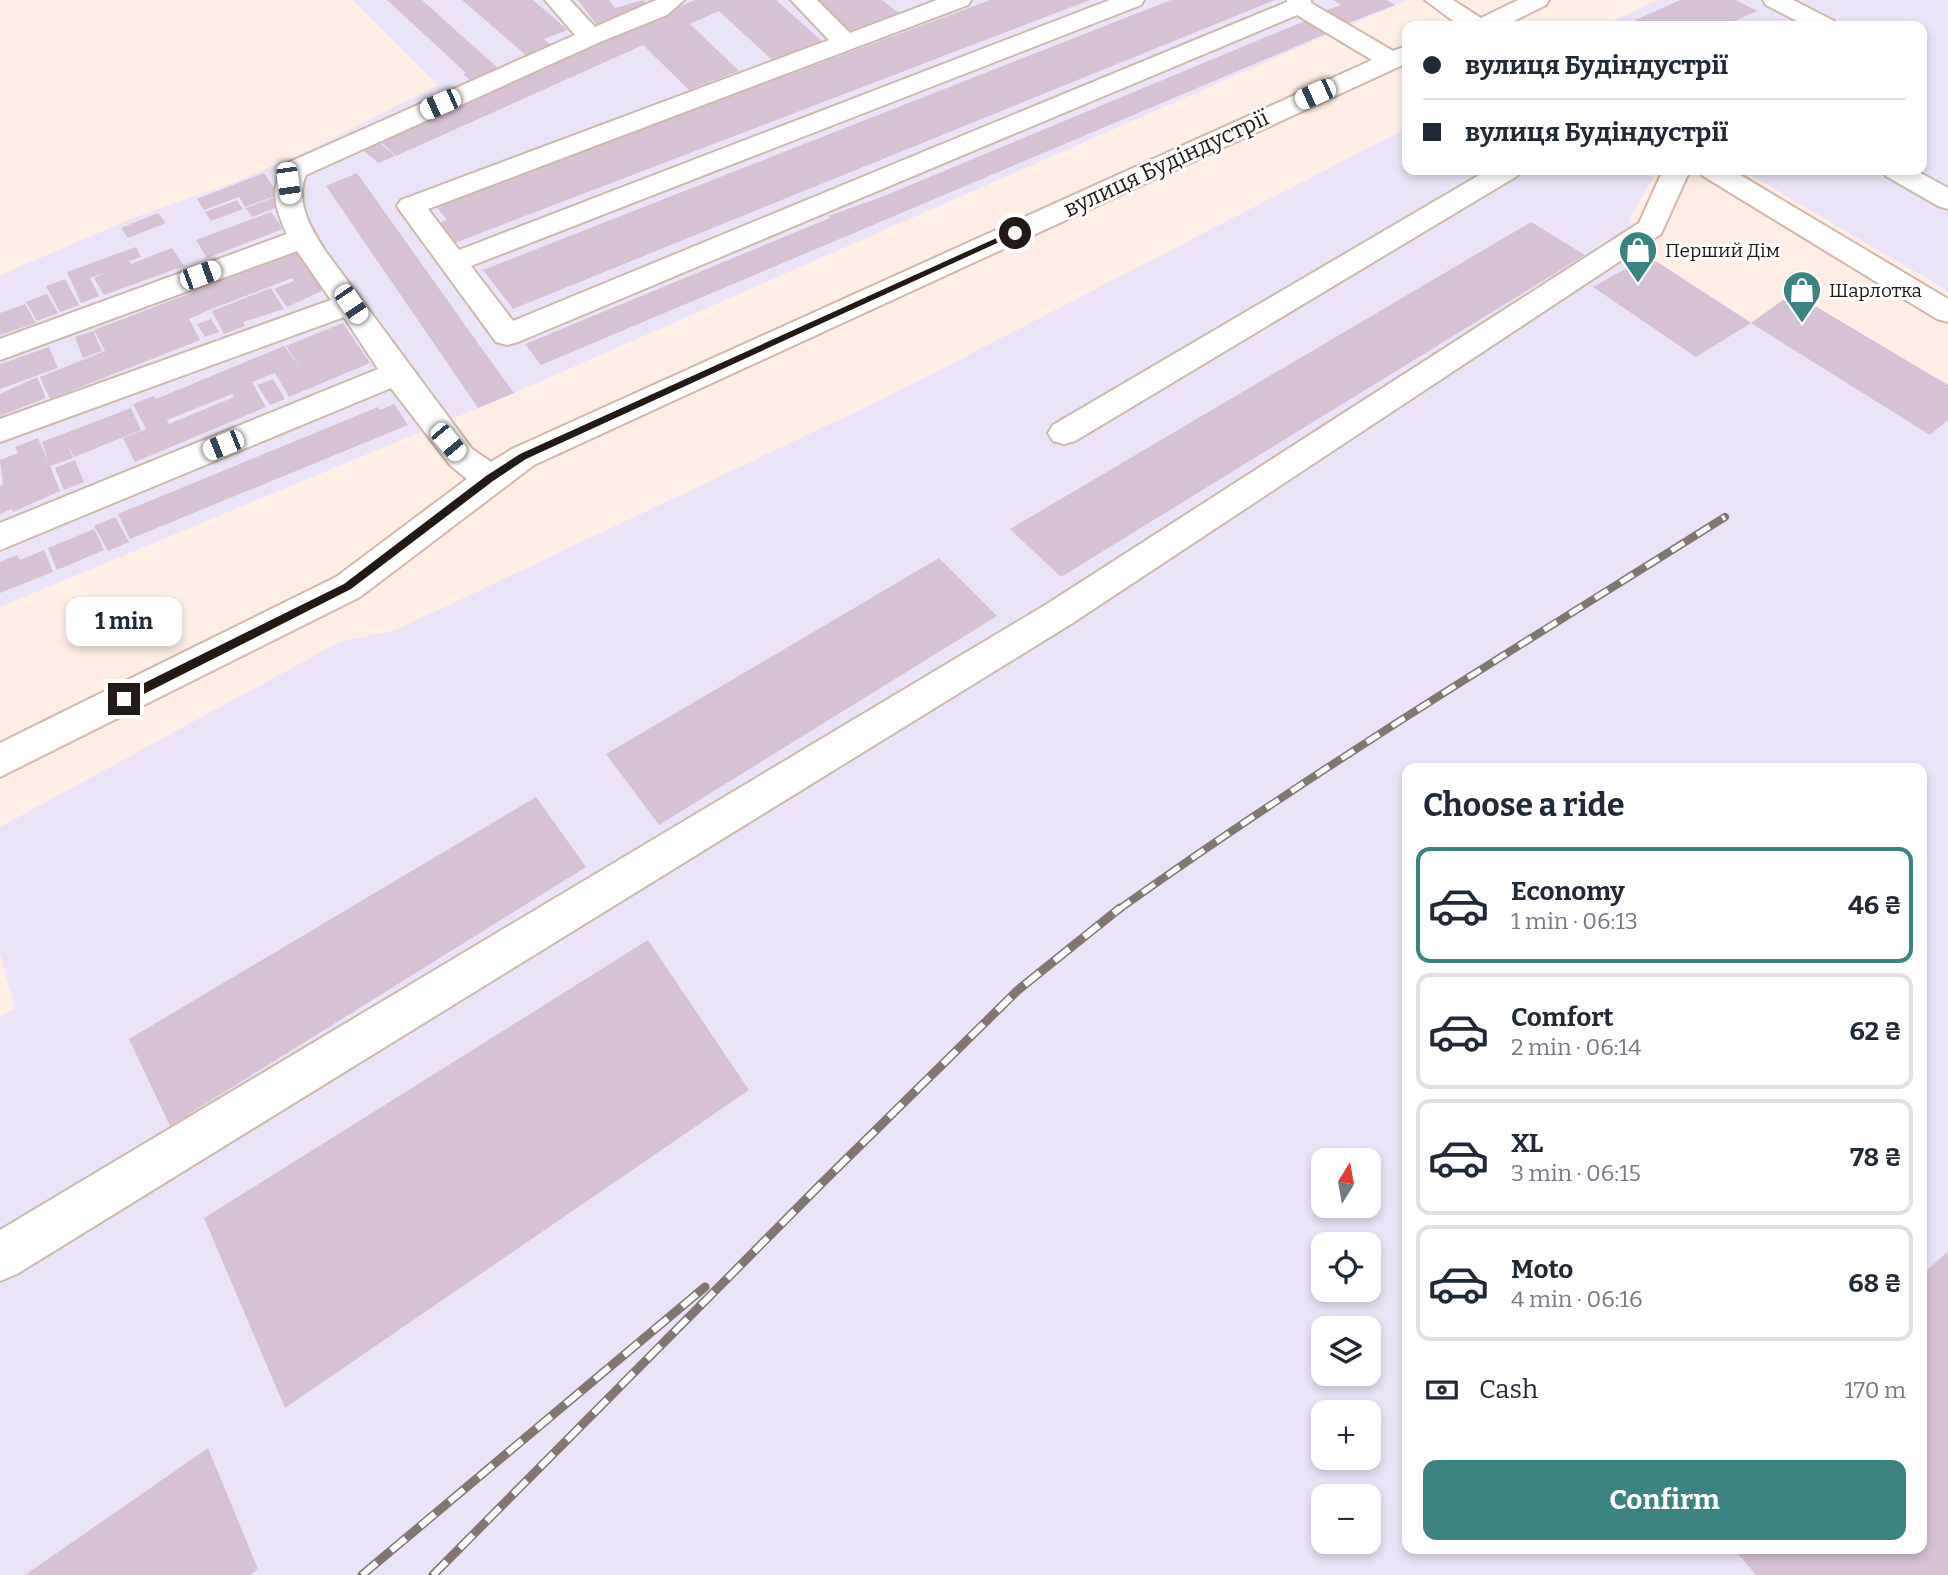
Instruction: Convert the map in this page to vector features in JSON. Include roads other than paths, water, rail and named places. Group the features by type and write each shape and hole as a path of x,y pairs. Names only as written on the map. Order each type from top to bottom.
{"street":[{"path":"556,0 591,37"},
{"path":"490,479 461,457 301,239 291,211 288,183 295,170 591,37 658,10 672,0"},
{"path":"803,0 846,44"},
{"path":"959,0 910,8 846,44 411,206 507,335 1299,3 1399,57"},
{"path":"454,262 1132,0"},
{"path":"1437,0 1468,21"},
{"path":"1495,21 1537,0"},
{"path":"1775,0 1815,21"},
{"name":"вулиця Будіндустрії","path":"0,761 348,587 490,479 551,443 603,423 1399,57"},
{"path":"1064,433 1499,175"},
{"path":"0,1257 1059,614 1651,228 1674,175"},
{"path":"1721,175 1948,312"},
{"path":"1905,175 1948,200"},
{"path":"0,349 301,239"},
{"path":"0,431 351,304"},
{"path":"0,537 397,373"}],"railway":[{"path":"1118,910 1342,758 1725,517"},
{"path":"433,1575 824,1181 1018,990 1120,908"},
{"path":"362,1575 705,1287"}],"place":[{"name":"Перший Дім","path":"1638,284"},
{"name":"Шарлотка","path":"1802,324"}]}
